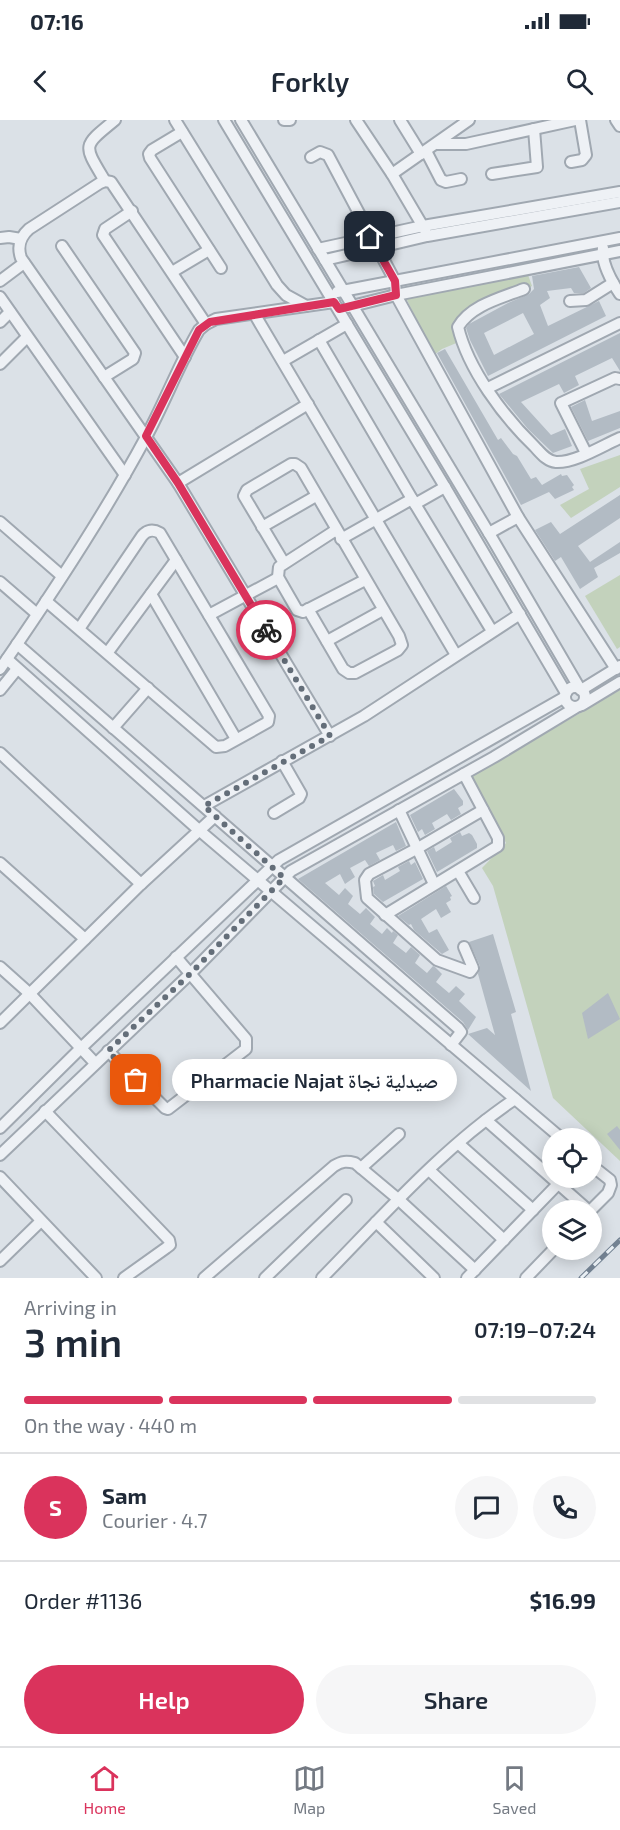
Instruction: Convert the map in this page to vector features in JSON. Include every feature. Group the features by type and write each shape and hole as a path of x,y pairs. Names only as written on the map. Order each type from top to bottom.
{"street":[{"path":"115,120 92,139 88,146 89,154 105,181 114,184 206,324"},
{"path":"175,120 277,285 286,295 306,306"},
{"path":"224,120 520,614 569,706 579,706 585,699 581,689 241,120"},
{"path":"284,120 290,120"},
{"path":"356,120 393,174 425,231"},
{"path":"400,120 441,180 446,182 461,179"},
{"path":"393,174 469,120"},
{"path":"437,144 466,144 575,120"},
{"path":"571,162 582,160 586,155 580,120"},
{"path":"616,120 620,126"},
{"path":"492,174 537,167 534,129"},
{"path":"182,132 152,150 149,154 150,158 221,268"},
{"path":"0,1128 176,957 284,857 565,695 574,687 581,689 618,668 518,517 396,295 395,281 328,155 320,152 310,157"},
{"path":"105,181 29,229 21,239 19,251 24,263 178,483 330,736"},
{"path":"325,260 376,248 425,231 620,192"},
{"path":"318,249 370,237 620,202"},
{"path":"132,211 105,229 103,235 185,357"},
{"path":"0,238 21,239"},
{"path":"334,301 343,291 620,238"},
{"path":"604,242 602,254 613,283 620,294"},
{"path":"62,246 135,353 131,360 105,377"},
{"path":"172,273 209,250"},
{"path":"0,669 46,601 125,474 199,330 206,324 216,319 255,315 334,301 352,306 396,295 620,251"},
{"path":"0,281 24,263"},
{"path":"458,269 463,283"},
{"path":"570,301 586,300 613,283"},
{"path":"524,288 478,307 463,318 458,327 462,342 498,407 548,460 567,461 620,438"},
{"path":"0,297 125,474"},
{"path":"0,322 10,312"},
{"path":"255,315 456,655"},
{"path":"488,388 620,323"},
{"path":"283,361 347,324"},
{"path":"0,364 27,337"},
{"path":"320,340 492,632"},
{"path":"586,453 561,403 615,378 620,379"},
{"path":"178,483 308,404"},
{"path":"284,563 244,498 244,494 291,464 299,466 401,639 402,645 398,650 358,672 352,674 346,672 308,609"},
{"path":"365,579 303,612 297,610 278,578 277,570 284,563 338,534 445,487"},
{"path":"262,526 316,495"},
{"path":"489,533 518,517"},
{"path":"0,522 62,576"},
{"path":"472,534 477,527 489,533"},
{"path":"46,601 216,747 222,747 266,724 269,716 160,533 152,531 145,533 79,629"},
{"path":"480,547 489,546 489,533"},
{"path":"108,652 176,560"},
{"path":"209,615 278,578"},
{"path":"0,582 37,614"},
{"path":"151,594 236,739"},
{"path":"327,641 383,610"},
{"path":"204,806 330,736 520,614"},
{"path":"17,644 458,1028 461,1032 451,1045"},
{"path":"7,659 200,831 549,1128"},
{"path":"0,690 17,669"},
{"path":"0,1155 190,974 295,868 494,757 620,682"},
{"path":"113,728 148,688"},
{"path":"484,742 494,757"},
{"path":"0,753 141,884"},
{"path":"274,813 298,798 300,794 282,761"},
{"path":"384,915 498,846 498,838 464,774"},
{"path":"383,800 395,812 418,849 434,884"},
{"path":"464,947 473,968 470,972 437,960 367,898 365,880 369,874 418,849 483,810"},
{"path":"0,1023 141,884 215,816"},
{"path":"0,863 85,939"},
{"path":"458,870 474,898"},
{"path":"108,1051 168,1109 247,1048 246,1039 176,957"},
{"path":"0,967 29,993 95,1063"},
{"path":"322,1278 429,1170 486,1120 515,1099"},
{"path":"45,1112 170,1240 170,1245 124,1278"},
{"path":"486,1120 542,1171"},
{"path":"361,1168 399,1134"},
{"path":"459,1144 532,1210"},
{"path":"204,1278 334,1166 348,1161 355,1163 398,1199 471,1274 555,1188"},
{"path":"429,1170 504,1240"},
{"path":"601,1200 608,1193 611,1185 610,1180 602,1174"},
{"path":"0,1178 96,1278"},
{"path":"562,1188 577,1200"},
{"path":"265,1278 346,1200"},
{"path":"0,1261 41,1221"},
{"path":"376,1222 434,1278"},
{"path":"526,1278 543,1260"}],"green space":[{"path":"527,272 532,286 464,323 466,339 434,355 405,296"},
{"path":"620,455 620,487 571,518 560,505 589,489 580,469"},
{"path":"620,575 620,647 617,649 585,596"},
{"path":"620,690 620,1161 602,1144 602,1128 585,1128 553,1098 493,886 482,868 506,843 471,776"}],"building":[{"path":"579,267 591,288 584,293 574,293 571,288 547,291 550,298 540,305 548,326 599,301 606,316 488,376 466,328 469,324 529,294 534,289 532,276","holes":["523,313 534,334 494,355 484,333"]},
{"path":"620,333 620,371 612,358 575,376 579,385 564,393 559,384 521,402 551,435 565,429 572,446 553,453 528,429 499,394"},
{"path":"445,349 498,440 501,438 517,456 531,479 536,477 542,485 561,474 562,476 567,475 574,485 572,487 574,490 555,499 549,492 521,505 437,353"},
{"path":"585,400 592,421 620,411 620,428 588,441 571,407"},
{"path":"620,495 620,518 578,546 590,562 620,542 620,553 594,568 598,577 580,589 561,557 555,561 535,530 551,522 560,534"},
{"path":"454,789 463,801 463,805 458,808 461,814 451,820 447,814 432,823 435,829 425,835 422,829 418,832 410,815"},
{"path":"396,822 406,846 396,851 393,845 376,853 380,860 369,866 365,860 350,868 355,877 345,884 340,874 325,883 339,895 345,888 353,896 348,904 360,914 366,908 375,917 370,924 382,934 387,928 398,935 393,943 406,953 411,947 420,955 415,963 427,973 433,966 435,967 442,974 436,982 449,993 456,986 465,994 459,1001 476,1017 468,1030 463,1022 298,879"},
{"path":"460,832 462,836 469,833 472,835 477,848 437,872 427,851 434,847 436,852 452,842 450,838"},
{"path":"409,861 411,865 415,862 423,879 383,902 374,894 373,881 383,875 385,880 400,871 398,867"},
{"path":"446,886 452,896 451,900 446,903 451,912 441,918 436,909 421,919 429,933 437,929 449,950 442,954 414,930 411,924 409,925 398,916"},
{"path":"493,934 516,1012 511,1014 531,1091 468,1034 487,1028 495,1035 478,974 480,966 469,942"},
{"path":"608,993 620,1019 588,1039 582,1013"},
{"path":"617,1126 620,1130 620,1150 607,1134"}],"railway":[{"path":"581,1278 620,1240"}],"way so far":[{"path":"136,1080 108,1051 190,974 284,878 204,806 330,736 266,630"}],"place":[{"name":"Pharmacie Najat صيدلية نجاة","path":"136,1080"}],"route":[{"path":"266,630 178,483 146,436 199,330 206,324 216,319 334,302 339,309 396,295 395,281 370,237"}]}
